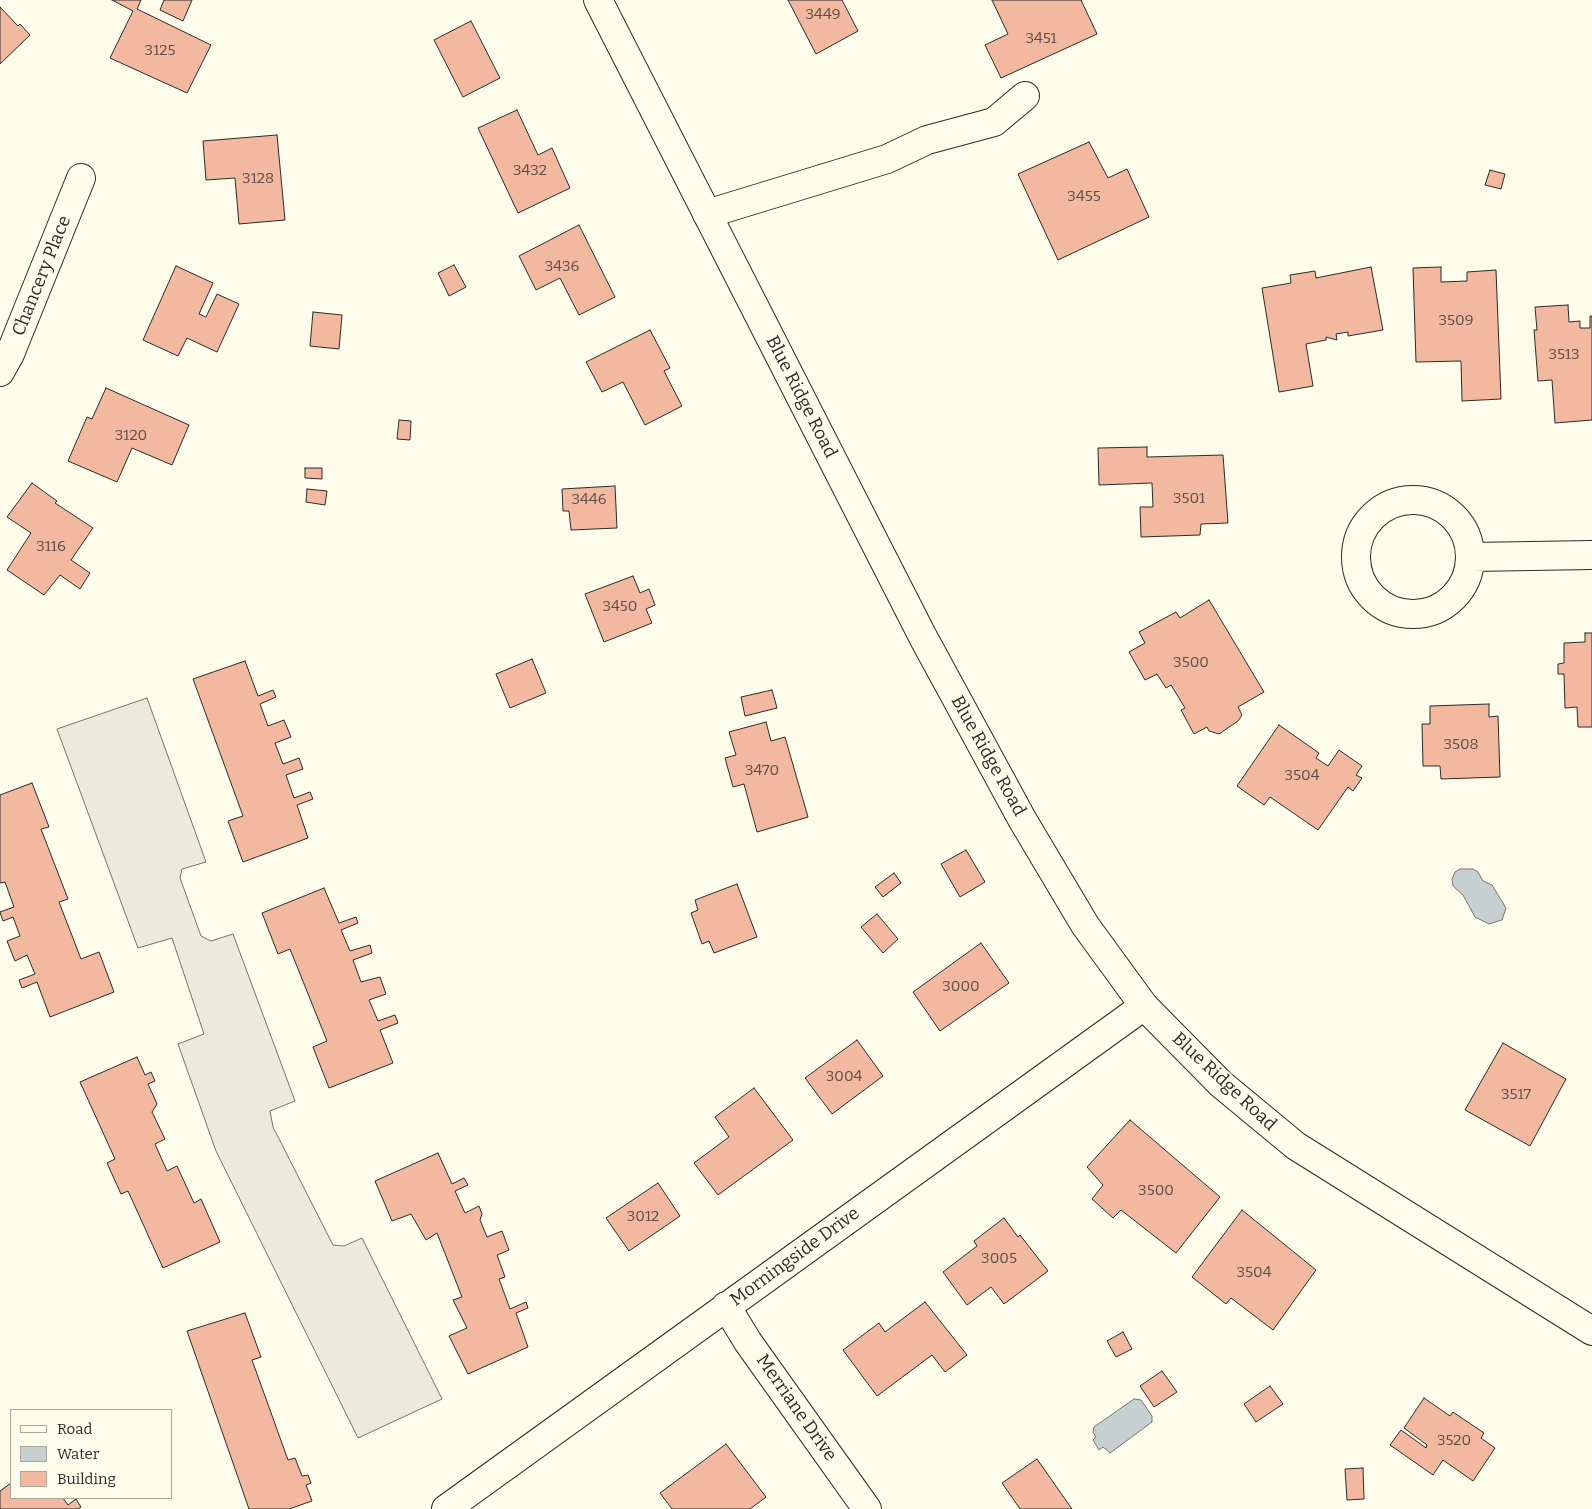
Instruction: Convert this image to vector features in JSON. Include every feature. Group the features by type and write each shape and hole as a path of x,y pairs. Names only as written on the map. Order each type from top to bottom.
{"street":[{"name":"Blue Ridge Road","path":"598,0 923,637 1022,819 1084,925 1144,1006 1221,1084 1296,1146 1592,1331"},
{"path":"707,214 887,159 927,140 994,122 1025,96"},
{"name":"Chancery Place","path":"0,372 10,354 81,178"},
{"path":"1408,500 1427,502 1444,509 1458,521 1468,538 1471,557 1468,576 1458,592 1445,606 1427,614 1408,615 1390,610 1373,600 1362,584 1356,566 1356,547 1363,530 1374,515 1390,504 1408,500"},
{"path":"1471,557 1592,555"},
{"name":"Morningside Drive","path":"446,1509 1144,1006"},
{"name":"Merriane Drive","path":"726,1306 748,1342 867,1509"}],"shaded area":[{"path":"147,698 206,862 182,869 180,878 201,936 211,941 233,934 295,1101 270,1111 273,1127 333,1245 344,1246 362,1238 442,1399 358,1438 216,1151 178,1044 204,1034 172,938 138,948 57,729"}],"water":[{"path":"1460,869 1473,869 1478,872 1483,881 1492,885 1506,908 1502,920 1489,924 1475,917 1463,895 1453,886 1452,879 1455,872"},
{"path":"1134,1399 1141,1400 1152,1416 1152,1422 1110,1453 1103,1447 1099,1450 1093,1440 1096,1437 1093,1432 1094,1427"}],"building":[{"path":"112,0 141,0 137,9 211,45 187,93 110,58 133,11"},
{"path":"164,0 192,0 183,21 160,10"},
{"path":"788,0 842,0 858,31 816,54"},
{"path":"992,0 1081,0 1097,34 1001,78 985,45 1008,34"},
{"path":"0,7 18,26 20,24 30,35 0,64"},
{"path":"471,21 500,78 463,97 434,40"},
{"path":"517,110 538,155 552,148 570,188 518,213 478,128"},
{"path":"277,135 285,220 239,224 235,178 206,180 203,141"},
{"path":"1089,142 1108,178 1127,169 1149,217 1058,260 1018,174"},
{"path":"1490,170 1505,174 1501,189 1485,185"},
{"path":"579,225 615,297 579,315 560,278 536,290 519,256"},
{"path":"454,265 466,287 449,296 438,273"},
{"path":"176,266 213,283 199,314 206,317 217,294 239,304 217,352 187,338 178,356 143,340"},
{"path":"1371,267 1383,330 1348,336 1348,332 1336,334 1337,340 1326,337 1326,340 1306,344 1313,386 1279,392 1262,288 1291,283 1290,275 1315,271 1316,278"},
{"path":"1441,267 1441,282 1467,281 1467,272 1496,270 1501,399 1462,401 1461,361 1416,362 1413,268"},
{"path":"1568,305 1569,322 1580,321 1580,328 1590,328 1590,316 1592,316 1592,420 1555,423 1552,380 1538,381 1534,330 1537,330 1535,307"},
{"path":"313,312 342,315 339,349 310,346"},
{"path":"650,330 670,368 664,371 682,406 645,425 623,382 602,392 586,362"},
{"path":"106,388 189,425 172,465 132,448 117,482 68,461 87,417 92,419"},
{"path":"399,420 411,421 410,440 397,439"},
{"path":"1147,447 1147,457 1223,455 1228,523 1201,524 1200,535 1141,537 1140,507 1153,507 1152,483 1099,485 1098,448"},
{"path":"305,468 322,468 322,479 305,478"},
{"path":"32,483 57,501 55,503 93,528 71,560 90,573 80,589 60,575 44,595 7,570 31,533 7,517"},
{"path":"615,486 617,528 571,530 569,511 563,511 562,489"},
{"path":"307,489 327,491 325,505 306,502"},
{"path":"633,576 640,593 649,589 655,605 646,609 652,623 604,642 585,594"},
{"path":"1209,600 1264,692 1238,707 1242,715 1238,721 1219,734 1209,731 1207,727 1194,734 1181,710 1185,708 1171,685 1166,688 1157,674 1145,680 1129,652 1145,643 1139,632 1176,612 1180,618"},
{"path":"1585,633 1592,633 1592,727 1578,727 1577,707 1565,708 1564,674 1558,674 1558,664 1564,663 1564,643 1585,642"},
{"path":"532,659 546,693 510,708 496,674"},
{"path":"245,661 258,696 273,690 276,697 260,704 268,726 284,720 291,737 275,743 283,764 299,758 303,769 286,775 294,798 310,792 313,799 297,805 308,838 243,862 228,821 243,816 193,679"},
{"path":"772,690 777,708 745,716 741,697"},
{"path":"1489,704 1489,717 1498,716 1500,777 1441,779 1440,766 1423,766 1422,724 1430,724 1430,706"},
{"path":"766,722 771,741 785,737 808,817 757,832 744,784 733,787 725,758 736,755 729,732"},
{"path":"1279,725 1319,753 1316,758 1328,766 1339,750 1362,766 1356,775 1362,778 1353,791 1348,787 1318,830 1270,797 1264,805 1237,786"},
{"path":"32,783 49,827 41,829 68,899 59,902 81,959 99,952 114,992 50,1017 37,982 22,988 19,980 35,974 27,955 15,961 7,941 20,936 13,917 3,921 0,912 14,907 5,882 0,883 0,795"},
{"path":"966,850 985,882 960,897 941,864"},
{"path":"894,873 901,883 883,897 875,887"},
{"path":"737,884 757,937 714,953 709,941 702,944 691,913 698,910 695,900"},
{"path":"324,888 339,923 356,917 358,923 341,930 350,951 370,945 372,953 353,960 361,982 380,977 386,994 369,1000 378,1021 395,1015 398,1023 380,1030 393,1063 329,1088 313,1047 327,1041 290,949 278,954 262,913"},
{"path":"877,914 898,939 883,953 861,927"},
{"path":"981,943 1009,983 940,1031 913,992"},
{"path":"857,1040 883,1076 832,1114 805,1078"},
{"path":"1503,1043 1566,1079 1530,1146 1465,1110"},
{"path":"137,1057 145,1075 151,1072 155,1081 148,1084 157,1104 152,1112 165,1139 155,1144 167,1171 177,1166 194,1203 201,1199 220,1242 163,1268 128,1191 121,1194 107,1163 115,1159 80,1082"},
{"path":"754,1088 793,1140 718,1195 694,1163 729,1137 715,1117"},
{"path":"1130,1120 1220,1197 1176,1253 1121,1210 1113,1218 1092,1199 1103,1185 1087,1167"},
{"path":"438,1153 452,1184 464,1178 468,1185 455,1191 465,1213 479,1206 482,1214 480,1220 487,1237 502,1231 509,1250 497,1255 505,1277 499,1279 510,1309 526,1302 528,1308 516,1313 528,1347 468,1374 449,1336 467,1328 453,1300 462,1297 437,1233 426,1240 411,1214 392,1221 375,1181"},
{"path":"658,1183 680,1216 629,1251 606,1218"},
{"path":"1242,1210 1316,1270 1273,1330 1231,1298 1226,1304 1192,1277"},
{"path":"1004,1218 1048,1271 1004,1304 991,1287 967,1305 943,1272 977,1246 974,1241"},
{"path":"925,1302 967,1355 945,1372 932,1355 877,1396 843,1350 879,1323 885,1332"},
{"path":"245,1313 261,1357 252,1360 288,1460 295,1458 302,1476 308,1475 311,1483 306,1485 312,1501 289,1509 249,1509 187,1331"},
{"path":"1123,1332 1132,1349 1116,1357 1107,1341"},
{"path":"1162,1371 1177,1392 1154,1407 1140,1386"},
{"path":"1270,1386 1283,1404 1256,1422 1244,1404"},
{"path":"1424,1398 1450,1416 1453,1412 1484,1433 1481,1438 1495,1448 1473,1481 1443,1460 1433,1475 1390,1445 1401,1430 1426,1448 1427,1445 1404,1428"},
{"path":"726,1444 766,1497 750,1509 672,1509 660,1493"},
{"path":"1037,1459 1072,1509 1020,1509 1002,1483"},
{"path":"1363,1468 1364,1499 1347,1500 1345,1469"},
{"path":"10,1484 10,1499 64,1499 68,1505 76,1499 81,1507 78,1509 0,1509 0,1491"}]}
